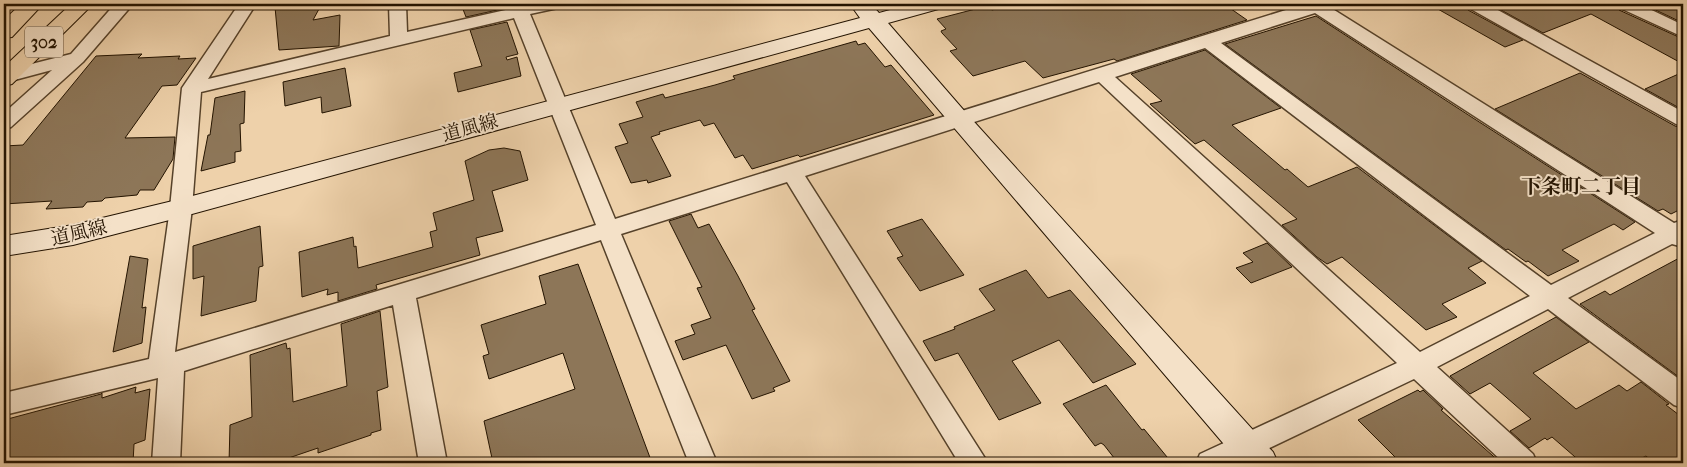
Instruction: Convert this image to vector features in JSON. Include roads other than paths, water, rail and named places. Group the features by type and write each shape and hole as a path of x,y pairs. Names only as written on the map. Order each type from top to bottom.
{"highway":[{"path":"4,32 33,4"},
{"path":"5,70 58,4"},
{"name":"302","path":"5,70 83,4"}],"street":[{"path":"4,122 77,58 124,4"},
{"path":"166,463 167,365 192,88 247,4"},
{"path":"397,4 399,40"},
{"path":"192,88 399,40 519,8 552,4"},
{"name":"道風線","path":"4,246 73,235 181,208 559,104 867,12 935,4"},
{"path":"1475,4 1683,120"},
{"path":"1626,4 1683,32"},
{"path":"4,404 167,365 792,173 958,119 1208,42 1318,5 1680,233"},
{"path":"519,8 703,463"},
{"path":"867,12 958,119 1253,455"},
{"path":"1208,42 1683,397"},
{"path":"5,70 77,58"},
{"path":"1102,75 1523,463"},
{"path":"792,173 974,463"},
{"path":"1210,463 1253,455 1416,366 1549,297 1680,233"},
{"path":"403,293 433,463"}],"district":[{"name":"下条町二丁目","path":"1581,186"}]}
